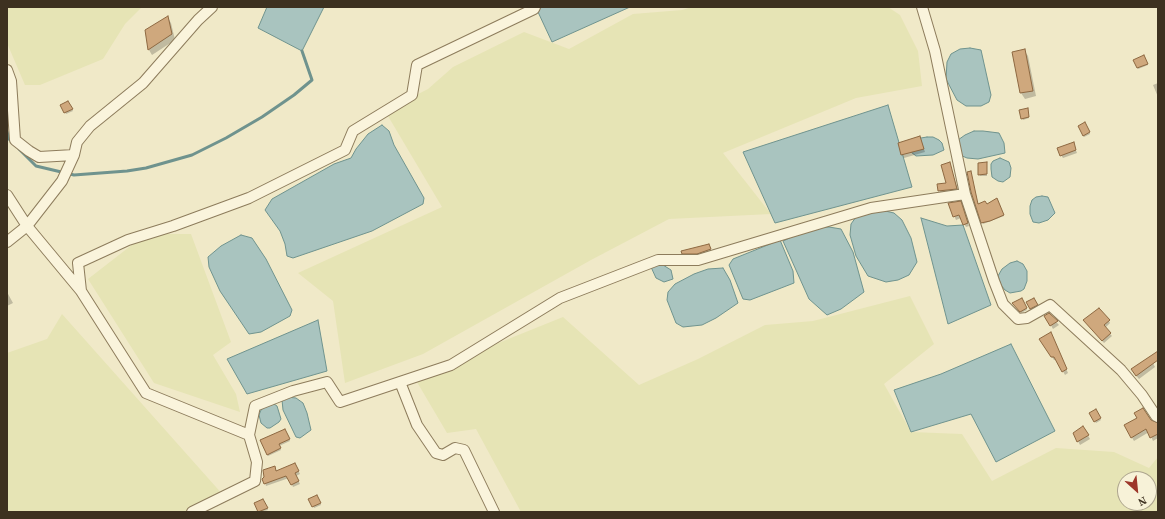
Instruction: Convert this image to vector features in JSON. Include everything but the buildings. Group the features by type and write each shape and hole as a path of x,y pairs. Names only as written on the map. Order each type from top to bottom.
{"street":[{"path":"7,242 27,226 62,182 74,155 77,142 90,126 143,83 198,20 212,7"},
{"path":"81,291 78,263 128,240 174,226 249,198 345,150 353,131 412,94 417,65 534,9 535,7"},
{"path":"922,7 935,51 965,194 1003,304 1018,319 1027,318 1050,305 1121,370 1158,417"},
{"path":"7,70 12,80 15,140 29,151 40,157 74,155"},
{"path":"192,512 255,481 257,462 249,435 255,406 293,391 327,382 340,402 451,365 560,298 658,260 698,260 871,208 965,194"},
{"path":"7,195 27,226 81,291 146,393 249,435"},
{"path":"400,382 418,425 436,453 443,455 455,448 464,450 494,512"}],"shaded area":[{"path":"7,7 142,7 125,24 103,59 40,85 25,85 7,43"},
{"path":"692,7 888,7 900,15 918,51 922,86 856,98 723,153 771,214 669,219 591,260 423,354 345,383 333,301 298,273 442,207 385,111 428,89 453,67 524,32 569,49 633,14 682,10"},
{"path":"146,234 191,234 231,342 213,355 236,394 240,412 154,383 88,279"},
{"path":"910,296 934,344 884,384 911,432 962,434 992,481 1056,448 1114,452 1149,468 1158,457 1158,512 521,512 476,429 447,433 414,377 563,317 639,385 698,359 765,325 813,321"},
{"path":"62,314 224,496 186,512 7,512 7,353 47,339"}],"water":[{"path":"267,7 324,7 302,51 258,28"},
{"path":"541,7 630,7 552,42 538,12"},
{"path":"970,48 981,50 991,95 989,102 981,106 966,106 957,100 946,79 947,62 951,54 960,49"},
{"path":"888,105 912,187 775,223 743,152"},
{"path":"382,125 389,131 394,145 424,198 423,204 372,231 293,258 287,256 285,244 280,231 265,210 272,199 334,164 351,158 368,134"},
{"path":"974,131 999,133 1004,143 1005,153 978,159 967,158 960,155 958,140"},
{"path":"933,137 939,140 942,143 944,150 933,155 916,156 911,152 915,139"},
{"path":"1000,158 1009,162 1011,168 1010,177 1003,182 992,177 991,169 991,164 993,161"},
{"path":"1036,197 1048,197 1055,213 1048,220 1039,223 1033,222 1030,214 1032,200"},
{"path":"881,210 894,213 902,220 911,238 917,262 909,275 898,280 886,282 868,276 856,256 850,235 851,224 856,217"},
{"path":"921,218 947,226 963,225 991,305 948,324"},
{"path":"821,227 841,229 853,252 864,292 841,309 827,315 809,299 783,241"},
{"path":"241,235 252,238 266,259 292,310 290,316 261,332 249,334 220,291 209,267 208,257 221,246"},
{"path":"780,240 793,271 794,283 750,300 743,299 729,265 733,259"},
{"path":"1017,261 1023,264 1027,271 1027,281 1024,289 1010,293 1001,285 998,276 1002,269 1010,263"},
{"path":"657,263 671,270 673,279 664,282 656,278 651,267"},
{"path":"723,268 730,280 738,303 716,318 702,325 683,327 676,323 667,300 668,292 675,284 694,274 708,269"},
{"path":"318,320 327,371 247,394 227,359"},
{"path":"1011,344 1055,431 996,462 971,414 911,432 894,390 941,374"},
{"path":"287,397 296,398 303,403 307,413 311,430 300,438 296,437 283,410 282,400"},
{"path":"274,404 277,406 281,419 270,428 267,428 261,423 259,415 261,410 267,405"}],"waterway":[{"path":"19,149 36,166 74,175 146,168 192,155 226,138 262,117 294,95 312,80 302,51"},
{"path":"7,132 9,139 13,142"}]}
